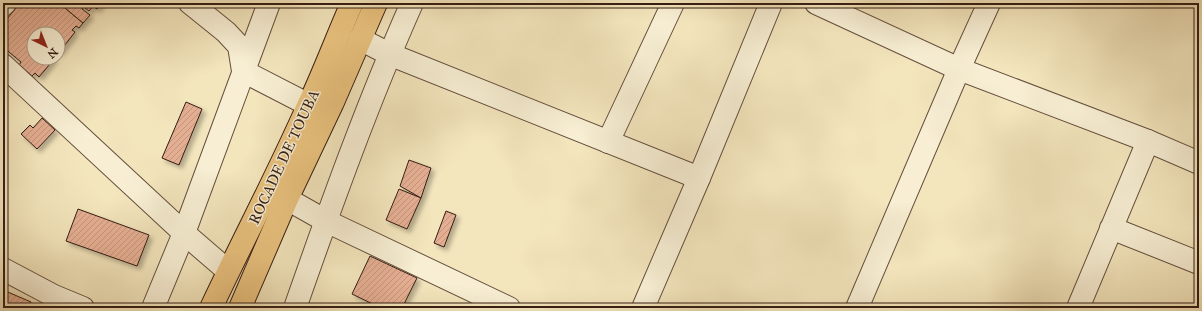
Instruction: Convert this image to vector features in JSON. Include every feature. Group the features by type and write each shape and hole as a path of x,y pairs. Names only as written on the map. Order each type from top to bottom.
{"main road":[{"name":"ROCADE DE TOUBA","path":"211,308 228,270 254,221 309,105 352,3"},
{"name":"ROCADE DE TOUBA","path":"240,308 376,3"}],"street":[{"path":"190,3 226,32 240,46 243,71"},
{"path":"153,308 184,233 269,3"},
{"path":"295,308 389,54 412,3"},
{"path":"608,142 673,3"},
{"path":"643,308 699,178 771,3"},
{"path":"816,3 959,69 1148,141 1199,163"},
{"path":"857,308 959,69 989,3"},
{"path":"360,39 389,54 699,178"},
{"path":"3,65 184,233 228,270"},
{"path":"243,71 309,105"},
{"path":"1078,308 1148,141"},
{"path":"288,199 326,221 509,308"},
{"path":"1111,228 1199,263"},
{"path":"3,269 54,296 83,308"}],"building":[{"path":"20,3 59,3 83,23 79,28 76,26 72,30 75,32 66,44 66,26 26,26 26,66 48,66 39,77 35,73 32,76 19,65 21,62 3,47 3,24"},
{"path":"59,3 86,3 82,9 90,15 83,23"},
{"path":"89,3 102,3 97,9 93,6 89,11 85,8"},
{"path":"186,102 202,109 179,165 162,158"},
{"path":"42,118 55,130 37,149 21,134 30,125 33,128"},
{"path":"409,160 431,168 421,198 400,186"},
{"path":"399,189 421,198 407,229 386,220"},
{"path":"78,209 149,235 137,266 66,241"},
{"path":"446,211 456,215 444,247 434,243"},
{"path":"370,256 417,278 402,308 381,308 352,294"},
{"path":"3,290 31,302 28,308 3,308"}]}
